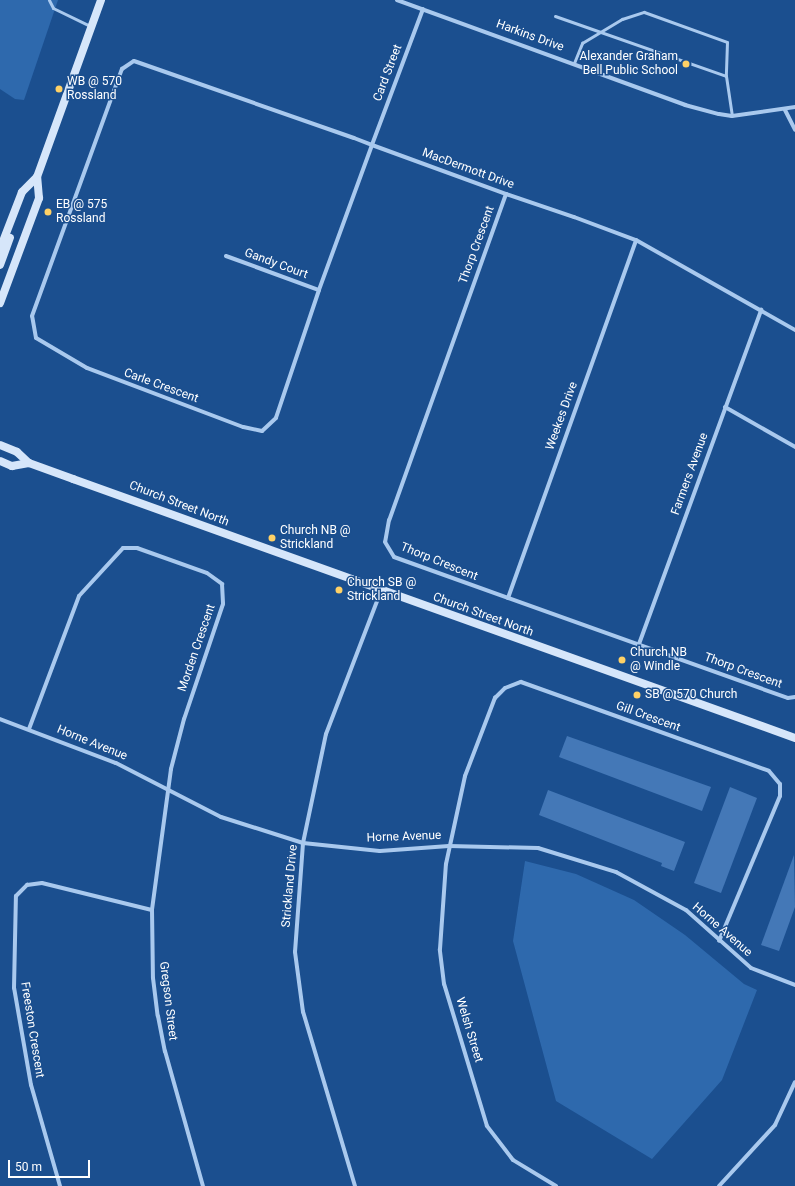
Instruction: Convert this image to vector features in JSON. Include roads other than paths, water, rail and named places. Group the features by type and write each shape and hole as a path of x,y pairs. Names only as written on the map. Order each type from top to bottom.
{"street":[{"path":"0,249 22,192 37,177 101,0"},
{"name":"Harkins Drive","path":"397,0 574,63 685,105 732,116 786,110 795,107"},
{"name":"Card Street","path":"372,145 423,9"},
{"name":"MacDermott Drive","path":"122,69 134,61 636,240 795,330"},
{"name":"Carle Crescent","path":"122,69 32,316 36,338 63,356 111,378 243,427 262,431 276,418 319,290 372,145"},
{"path":"786,110 795,130"},
{"path":"0,303 39,198 37,177"},
{"path":"0,265 22,205 22,192"},
{"name":"Thorp Crescent","path":"506,194 389,520 385,542 394,557 788,698 795,697"},
{"name":"Weekes Drive","path":"508,598 636,240"},
{"name":"Gandy Court","path":"226,256 319,290"},
{"name":"Farmers Avenue","path":"640,644 761,310"},
{"path":"725,407 795,447"},
{"name":"Church Street North","path":"0,445 17,452 29,462 381,591 795,738"},
{"name":"Church Street North","path":"0,461 12,466 29,462"},
{"name":"Morden Crescent","path":"29,729 79,596 123,548 137,548 207,573 222,584 223,604 184,719 167,789"},
{"name":"Strickland Drive","path":"356,1186 303,1012 295,952 303,844 326,734 381,591"},
{"name":"Gill Crescent","path":"449,846 465,776 495,698 504,688 521,682 768,771 780,784 780,796 719,941"},
{"name":"Horne Avenue","path":"0,719 116,762 221,817 303,844 380,850 449,846 538,848 616,872 686,910 751,968 795,985"},
{"name":"Gregson Street","path":"167,789 152,910 153,978 165,1052 203,1186"},
{"name":"Welsh Street","path":"449,846 440,931 444,984 487,1126 513,1160 556,1186"},
{"name":"Freeston Crescent","path":"60,1186 31,1085 14,988 16,896 27,885 42,883 152,910"},
{"path":"719,1186 775,1125 795,1082"}],"lane":[{"path":"49,0 53,8 92,26"},
{"path":"574,63 582,43 622,19 644,12 726,42 726,76 732,116"},
{"path":"556,16 726,76"}],"place":[{"name":"Alexander Graham Bell Public School","path":"686,64"},
{"name":"WB @ 570 Rossland","path":"59,89"},
{"name":"EB @ 575 Rossland","path":"48,212"},
{"name":"Church NB @ Strickland","path":"272,538"},
{"name":"Church SB @ Strickland","path":"339,590"},
{"name":"Church NB @ Windle","path":"622,660"},
{"name":"SB @ 570 Church","path":"637,695"}]}
